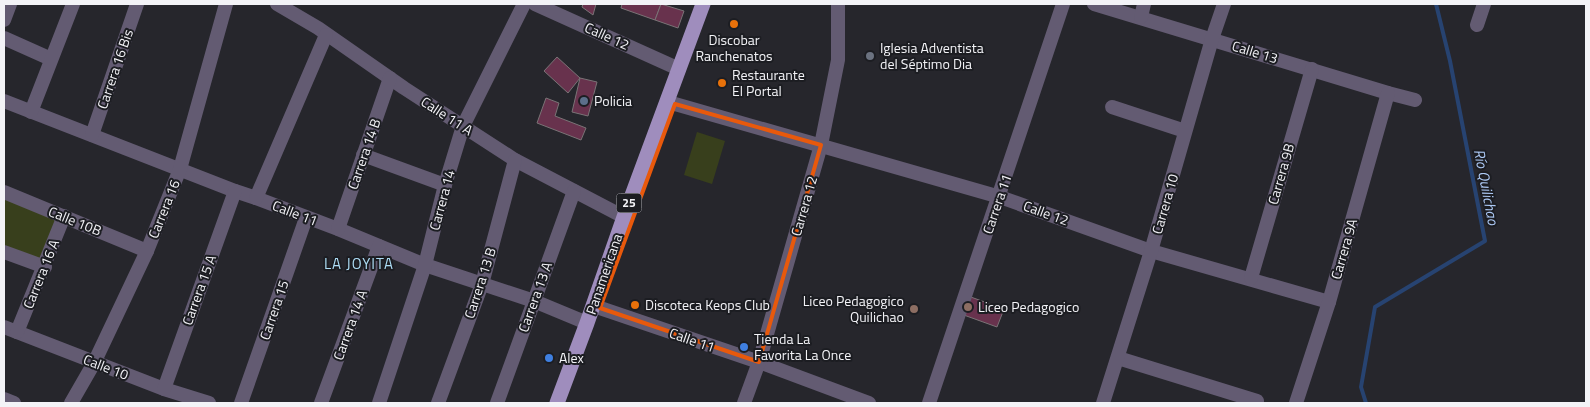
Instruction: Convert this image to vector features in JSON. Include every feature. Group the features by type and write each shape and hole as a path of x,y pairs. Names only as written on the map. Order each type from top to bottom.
{"main road":[{"name":"Panamericana","path":"557,403 703,4"},
{"name":"Panamericana","path":"565,403 630,220 711,4"}],"street":[{"path":"4,20 10,4"},
{"path":"31,112 73,4"},
{"name":"Carrera 16 Bis","path":"92,135 137,4"},
{"name":"Carrera 16","path":"71,403 94,362 147,250 180,169 226,4"},
{"name":"Calle 11 A","path":"277,4 318,28 515,160 624,218"},
{"name":"Carrera 14","path":"379,403 425,265 445,185 463,126 524,4"},
{"name":"Calle 12","path":"535,4 679,69"},
{"name":"Carrera 12","path":"744,403 759,362 821,145 838,60 838,4"},
{"name":"Carrera 11","path":"929,403 1000,197 1063,4"},
{"name":"Calle 13","path":"1094,4 1142,10 1212,39 1415,100"},
{"name":"Carrera 10","path":"1103,403 1151,251 1212,39 1224,4"},
{"path":"1477,25 1484,4"},
{"path":"256,198 326,35"},
{"path":"4,38 51,59"},
{"name":"Carrera 9B","path":"1251,278 1312,69"},
{"name":"Carrera 14 B","path":"338,230 390,78"},
{"name":"Carrera 9A","path":"1296,403 1329,302 1388,93"},
{"name":"Calle 11","path":"4,101 425,265 534,301 587,323"},
{"name":"Calle 12","path":"675,104 1000,197 1151,251 1251,278 1329,302"},
{"path":"1112,107 1185,131"},
{"path":"363,155 445,185"},
{"name":"Carrera 13 B","path":"438,403 482,284 515,160"},
{"name":"Carrera 13 A","path":"496,403 574,191"},
{"name":"Calle 10B","path":"4,192 147,250"},
{"name":"Carrera 15 A","path":"164,389 235,192"},
{"name":"Carrera 16 A","path":"17,332 64,216"},
{"name":"Carrera 15","path":"242,403 306,218"},
{"name":"Carrera 14 A","path":"321,403 379,246"},
{"path":"4,252 44,267"},
{"name":"Calle 11","path":"600,308 759,362 868,403"},
{"name":"Calle 10","path":"4,327 164,389 209,403"},
{"path":"1118,358 1257,401"},
{"path":"4,399 14,403"}],"highlighted area":[{"path":"675,104 821,145 759,362 600,308"}],"green space":[{"path":"697,132 725,141 712,184 684,175"},
{"path":"4,196 58,219 41,264 4,250"}],"building":[{"path":"583,4 596,4 593,15 582,7"},
{"path":"622,4 661,4 655,20 621,8"},
{"path":"661,4 684,11 678,28 655,20"},
{"path":"557,57 580,78 568,93 544,71"},
{"path":"580,78 597,82 588,116 572,112"},
{"path":"546,98 559,103 555,116 586,128 581,140 537,123"},
{"path":"968,296 1004,309 997,327 961,314"}],"waterway":[{"name":"Río Quilichao","path":"1366,403 1361,387 1375,307 1485,241 1450,61 1436,4"}],"place":[{"name":"Discobar Ranchenatos","path":"734,24"},
{"name":"Iglesia Adventista del Séptimo Dia","path":"870,56"},
{"name":"Restaurante El Portal","path":"722,83"},
{"name":"Policia","path":"584,101"},
{"name":"Discoteca Keops Club","path":"635,305"},
{"name":"Liceo Pedagogico","path":"968,307"},
{"name":"Liceo Pedagogico Quilichao","path":"914,309"},
{"name":"Tienda La Favorita La Once","path":"744,347"},
{"name":"Alex","path":"549,358"}],"district":[{"name":"LA JOYITA","path":"359,264"}]}
